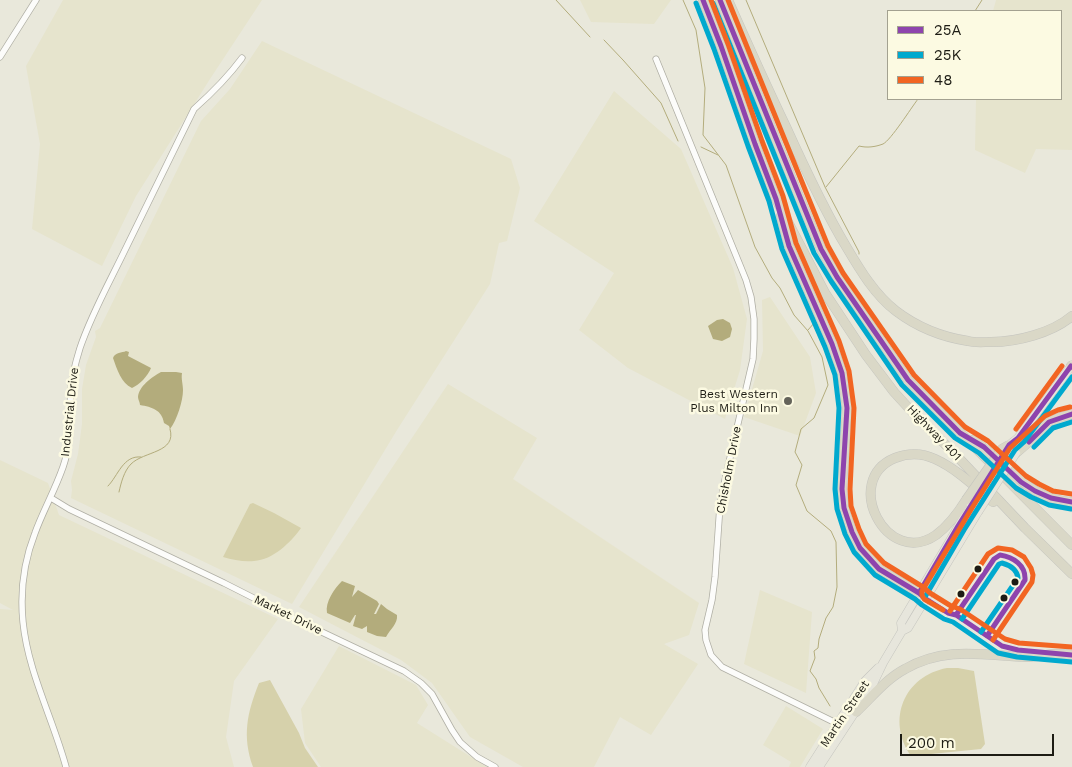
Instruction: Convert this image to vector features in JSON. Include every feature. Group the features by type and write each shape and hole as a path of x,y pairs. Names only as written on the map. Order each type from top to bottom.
{"highway":[{"name":"Highway 401","path":"703,0 776,199 825,293 866,355 894,392 1024,528 1072,574"},
{"name":"Highway 401","path":"720,0 821,249 837,276 908,380 1072,545"},
{"path":"728,0 793,143 832,222 855,261 877,292 895,310 918,325 944,336 970,342 1004,342 1041,333 1068,320 1072,316"},
{"path":"776,199 788,246 832,344 842,373 847,408 842,489 844,508 852,532 860,548 879,569 919,593"},
{"path":"1016,453 1049,422 1072,414"},
{"path":"960,433 984,447 1021,482 1035,491 1051,498 1072,502"},
{"path":"1009,445 1002,449 969,503 935,536 912,542 902,541 893,536 885,530 878,520 870,496 870,485 883,465 904,454 918,454 934,458 946,465 963,477 1024,528"},
{"path":"856,712 890,679 919,661 955,653 1031,657 1072,654"}],"main road":[{"path":"1009,445 1018,438 1072,366"},
{"name":"Martin Street","path":"902,630 908,628 1016,453 1018,438"},
{"name":"Martin Street","path":"810,767 841,726 856,712 872,686 902,630 901,623 969,503"},
{"name":"Martin Street","path":"819,767 865,681 883,663"}],"street":[{"path":"0,57 36,0"},
{"name":"Industrial Drive","path":"66,767 26,644 22,603 27,558 35,532 64,467 68,449 73,371 100,300 194,109 217,88 242,58"},
{"name":"Chisholm Drive","path":"656,59 746,280 754,316 753,361 720,505 715,578 706,624 706,640 712,655 722,667 841,726"},
{"name":"Market Drive","path":"51,498 69,509 404,671 421,682 432,694 460,742 477,757 495,767"}],"shaded area":[{"path":"63,0 262,0 136,196 102,266 32,229 40,144 26,66"},
{"path":"580,0 671,0 654,24 591,22"},
{"path":"996,0 1072,0 1072,150 1036,149 1025,173 975,150 976,100 1062,100 1062,10 993,10"},
{"path":"262,41 511,159 520,188 507,241 499,243 490,284 397,430 292,604 71,498 71,481 78,454 82,424 82,389 86,365 96,337 95,331 100,328 201,121 230,89"},
{"path":"614,91 681,149 733,268 747,319 740,370 725,419 628,368 579,330 614,273 534,221"},
{"path":"770,297 810,357 816,393 800,436 744,417 763,351 762,300"},
{"path":"723,319 730,323 732,329 730,337 722,341 713,339 708,326 717,320"},
{"path":"129,352 128,356 151,368 143,380 132,388 122,379 113,358 117,354"},
{"path":"161,372 182,373 182,399 177,416 170,429 164,423 159,412 140,405 138,398 143,386"},
{"path":"448,384 537,438 513,479 699,603 689,635 664,644 698,664 651,735 620,717 594,767 523,767 470,737 432,683 401,660 299,607"},
{"path":"0,460 48,483 59,515 278,619 234,681 226,737 234,767 0,767 0,609 13,610 0,603"},
{"path":"253,503 301,528 275,554 261,560 246,561 223,557 250,504"},
{"path":"342,581 355,586 352,597 358,590 377,601 379,604 374,614 376,614 381,604 397,615 395,624 386,637 367,632 367,626 362,629 353,626 356,615 350,623 327,613 327,604"},
{"path":"760,590 812,612 806,693 744,664"},
{"path":"339,646 416,685 428,705 417,723 487,767 321,767 305,743 301,709"},
{"path":"947,668 974,671 985,744 981,749 911,756 900,728 900,714 904,701 910,690 920,680 932,673"},
{"path":"270,680 299,733 305,748 318,767 253,767 247,735 251,704 259,683"},
{"path":"786,706 823,729 800,767 789,767 791,762 763,745"}],"waterway":[{"path":"556,0 590,37"},
{"path":"683,0 696,30 705,88 703,135 726,165 755,247 794,315 808,331 822,357 828,385 814,418 801,429 795,452 802,465 796,485 807,511 831,531 836,542 837,587 833,607 826,618 818,648 814,651 815,658 810,671 830,706"},
{"path":"746,0 825,187 859,254"},
{"path":"976,10 982,0"},
{"path":"604,40 661,103 678,141"},
{"path":"826,187 859,146 874,146 887,141 917,100"},
{"path":"701,147 718,155"},
{"path":"808,330 815,322"},
{"path":"119,492 126,470 137,460 158,451 169,443 171,437 170,429"},
{"path":"108,486 125,463 135,457 141,457"}],"transit line":[{"name":"25A","path":"703,0 776,199 789,246 832,344 842,373 847,408 842,489 844,508 860,548 879,569 948,613 956,615 1002,646 1018,650 1072,655"},
{"name":"48","path":"711,0 783,196 796,243 839,341 849,371 854,408 850,489 851,506 866,544 884,563 1005,639 1019,643 1072,647"},
{"name":"25A","path":"720,0 821,249 837,277 908,380 960,433 984,447 1021,482 1051,498 1072,502"},
{"name":"48","path":"728,0 828,246 843,273 914,375 965,427 988,441 1026,476 1053,491 1072,494"},
{"name":"25K","path":"696,3 769,201 782,249 825,347 835,375 839,408 835,489 837,509 845,534 854,552 875,575 944,619 953,622 998,653 1017,657 1072,662"},
{"name":"25K","path":"713,3 814,253 902,385 955,438 979,453 1016,488 1049,505 1071,509"},
{"name":"48","path":"1016,429 1062,366"},
{"name":"25A","path":"919,593 1009,445 1018,438 1072,367"},
{"name":"25K","path":"925,597 964,530 1015,450 1024,442 1072,377"},
{"name":"48","path":"943,610 924,599 922,591 972,508 1010,448 1045,416 1070,407"},
{"name":"25A","path":"1029,442 1049,422 1072,414"},
{"name":"25K","path":"1034,447 1053,428 1072,422"},
{"name":"48","path":"950,611 988,554 998,548 1012,550 1024,557 1031,568 1032,582 993,640"},
{"name":"25A","path":"956,615 994,559 1000,555 1014,560 1021,566 1025,580 987,636"},
{"name":"25K","path":"962,619 999,564 1002,563 1012,568 1018,578 981,632"}],"place":[{"name":"Best Western Plus Milton Inn","path":"788,401"}]}
